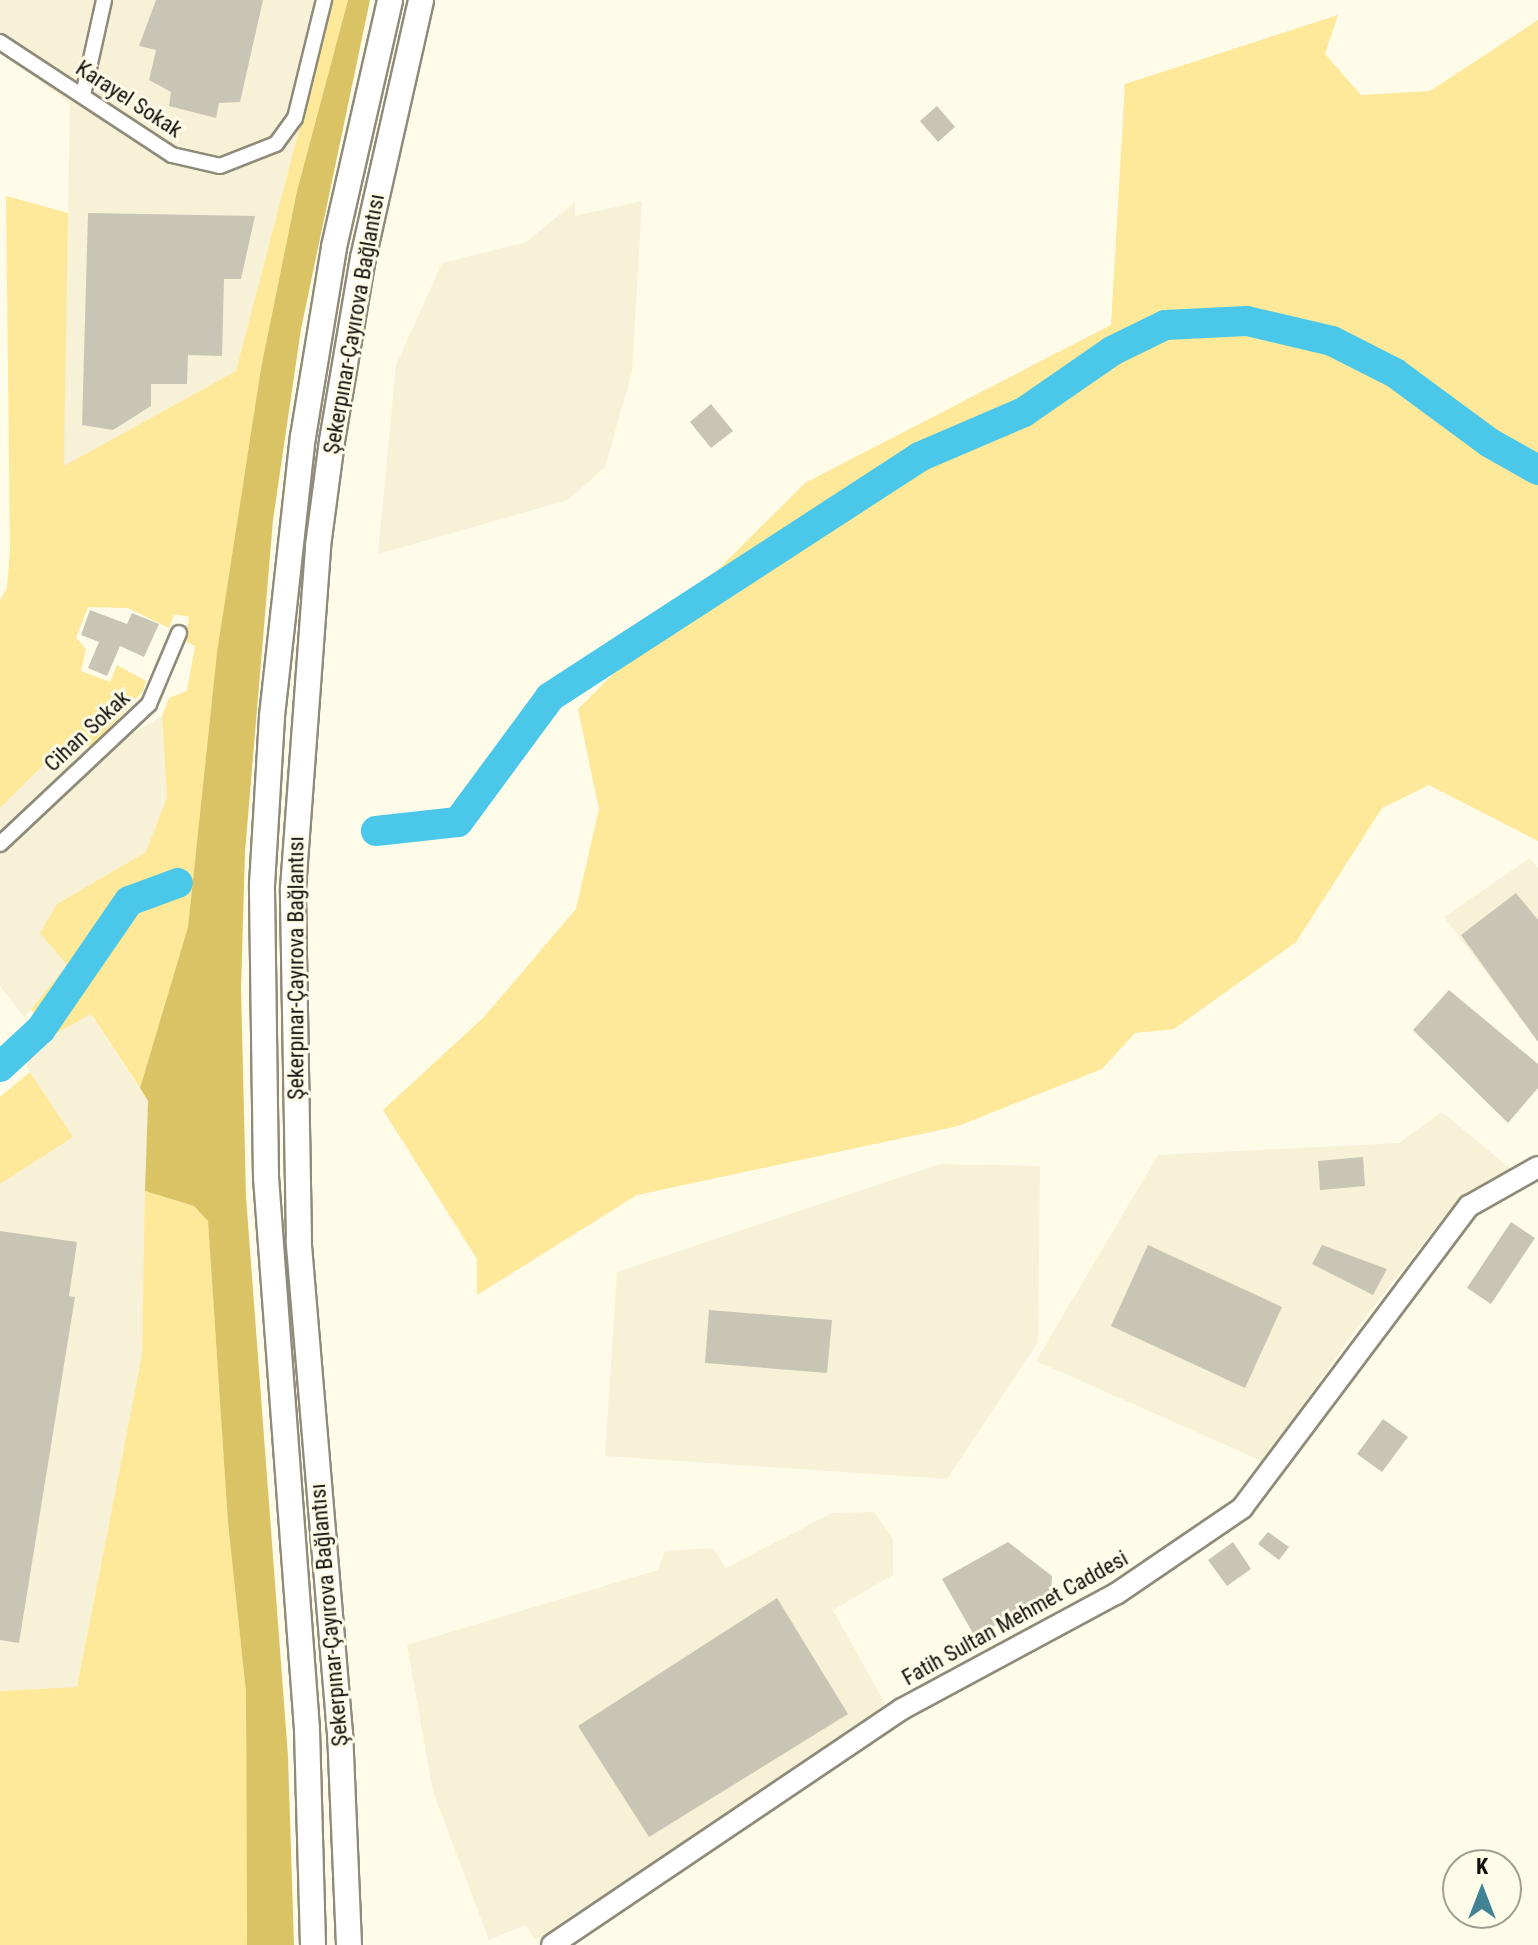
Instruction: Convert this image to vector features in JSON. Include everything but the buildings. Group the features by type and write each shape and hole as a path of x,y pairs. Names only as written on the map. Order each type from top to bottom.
{"highway":[{"name":"Şekerpınar-Çayırova Bağlantısı","path":"313,1945 307,1729 266,1177 262,885 272,716 303,437 334,247 390,0"},
{"name":"Şekerpınar-Çayırova Bağlantısı","path":"349,1945 340,1734 299,1241 293,889 315,576 332,441 363,258 421,0"}],"street":[{"path":"83,95 104,0"},
{"name":"Karayel Sokak","path":"0,42 172,155 220,166 246,160 276,144 295,118 324,0"},
{"name":"Cihan Sokak","path":"0,844 149,704 179,633"},
{"name":"Fatih Sultan Mehmet Caddesi","path":"552,1945 902,1709 1116,1594 1242,1508 1469,1206 1538,1167"}],"shaded area":[{"path":"0,0 333,0 236,371 63,467 70,103 0,53"},
{"path":"333,0 348,0 297,191 261,368 217,652 188,927 140,1088 91,1014 50,1037 31,1009 67,965 40,933 57,904 146,852 167,797 162,716 169,698 187,691 195,646 185,641 189,617 174,614 169,628 128,608 88,607 76,638 86,649 81,671 110,682 117,665 146,681 143,691 94,744 50,758 0,808 0,600 7,588 10,550 6,196 68,213 64,466 236,371"},
{"path":"348,0 370,0 301,329 273,520 245,852 241,988 246,1197 288,1756 294,1945 247,1945 246,1692 228,1523 208,1221 194,1206 145,1191 148,1101 140,1088 188,927 217,652 261,368 297,191"},
{"path":"1338,15 1325,54 1361,95 1430,91 1538,20 1538,841 1429,785 1382,808 1296,942 1174,1029 1135,1033 1102,1069 958,1126 637,1195 477,1295 477,1259 383,1110 484,1017 576,909 599,809 578,709 805,483 1111,325 1125,84"},
{"path":"642,201 632,372 605,467 568,500 378,554 396,365 442,263 526,242 575,202 575,216"},
{"path":"162,716 167,797 146,852 57,904 67,965 24,1017 0,986 0,808 50,757 112,746"},
{"path":"1530,858 1538,868 1538,1042 1444,917"},
{"path":"90,1014 148,1101 142,1355 77,1687 0,1691 0,1184 72,1137 19,1055"},
{"path":"30,1072 73,1137 0,1184 0,1097"},
{"path":"1442,1112 1511,1169 1459,1198 1355,1330 1264,1462 1036,1361 1158,1155 1399,1143"},
{"path":"940,1164 1040,1166 1038,1342 947,1479 605,1456 617,1272"},
{"path":"145,1191 194,1206 208,1221 228,1523 246,1692 247,1945 0,1945 0,1691 77,1687 142,1355"},
{"path":"874,1512 893,1539 893,1575 833,1610 887,1707 535,1940 526,1925 489,1940 433,1792 407,1645 658,1570 665,1551 713,1548 726,1568 832,1513"}],"waterway":[{"path":"376,831 458,822 550,697 919,457 1024,412 1112,351 1165,325 1247,321 1332,341 1395,373 1490,443 1538,470"},
{"path":"0,1067 41,1029 129,901 178,883"}]}
